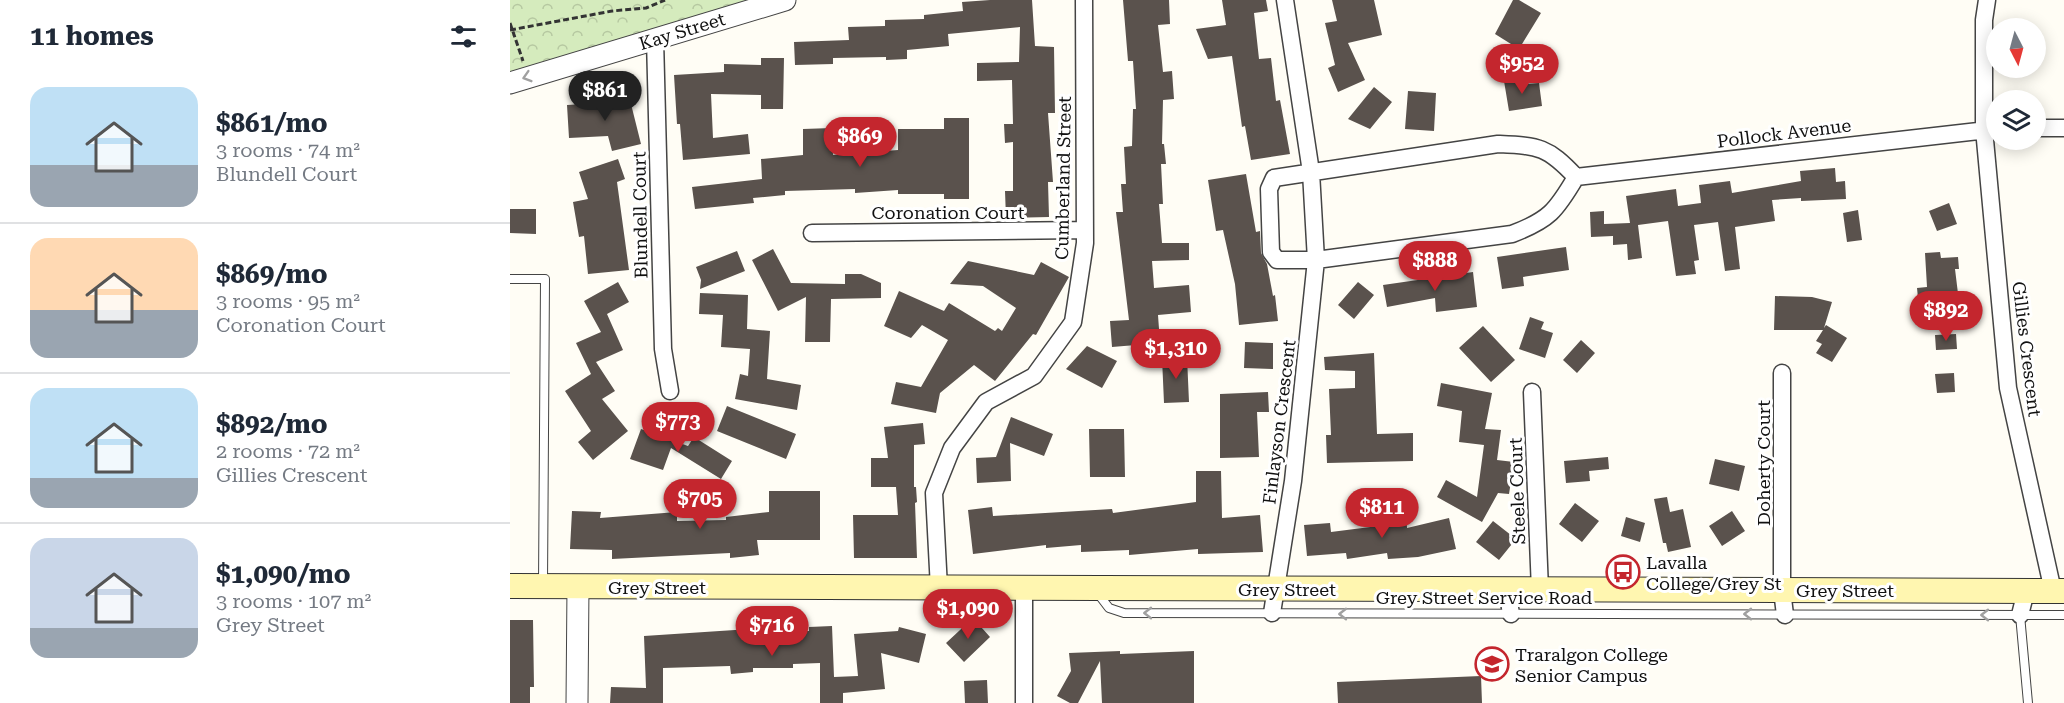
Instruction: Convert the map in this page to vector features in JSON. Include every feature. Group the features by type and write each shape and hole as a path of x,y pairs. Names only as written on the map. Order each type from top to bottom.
{"main road":[{"name":"Grey Street","path":"510,586 2058,591"}],"street":[{"name":"Kay Street","path":"519,80 784,0"},
{"name":"Cumberland Street","path":"939,588 934,493 952,448 986,402 1034,376 1073,322 1085,243 1084,0"},
{"name":"Finlayson Crescent","path":"1272,614 1293,481 1316,260 1311,172 1285,0"},
{"name":"Gillies Crescent","path":"1987,0 1984,20 1988,90"},
{"name":"Blundell Court","path":"655,39 663,349 670,391"},
{"path":"2046,128 2064,128"},
{"name":"Pollock Avenue","path":"1576,177 1986,129"},
{"path":"1497,144 1535,146 1557,157 1576,177 1560,204 1541,223 1512,234 1316,260 1277,260 1271,252 1269,189 1274,178 1311,172 1497,144"},
{"name":"Gillies Crescent","path":"1991,150 2008,388 2058,591"},
{"name":"Coronation Court","path":"812,233 1084,230"},
{"name":"Doherty Court","path":"1782,373 1782,590 1785,615"},
{"name":"Steele Court","path":"1533,392 1540,590"},
{"path":"577,703 578,586"},
{"path":"1024,588 1024,703"},
{"path":"1507,590 1511,614"},
{"path":"2020,615 2026,591"}],"lane":[{"path":"510,279 545,279 543,586"},
{"name":"Grey Street Service Road","path":"1094,588 1109,608 1124,613 2064,615"},
{"path":"2020,615 2028,703"}],"path":[{"path":"511,29 612,11 646,8 665,0"},
{"path":"510,23 519,80"}],"green space":[{"path":"510,0 788,0 510,84"}],"building":[{"path":"1032,0 1035,46 1054,47 1055,113 1048,113 1053,182 1048,182 1049,217 1006,218 1005,191 1013,191 1013,142 1005,143 1004,124 1013,124 1012,80 977,81 977,63 1019,62 1020,27 948,34 949,46 907,50 907,59 833,58 833,64 795,65 794,42 849,40 848,27 885,26 885,20 924,19 924,15 963,11 962,2"},
{"path":"1123,0 1169,0 1170,24 1158,25 1163,72 1172,71 1174,99 1163,100 1162,144 1164,144 1166,164 1161,164 1163,204 1159,204 1162,243 1189,243 1189,260 1152,261 1154,288 1189,285 1191,312 1158,315 1160,343 1112,347 1110,321 1129,320 1116,212 1123,212 1121,184 1126,184 1124,147 1132,146 1133,109 1136,109 1133,61 1128,61"},
{"path":"1222,0 1266,0 1268,11 1254,13 1259,59 1271,58 1276,101 1280,100 1290,154 1251,160 1245,126 1242,127 1232,56 1208,59 1196,29 1226,25"},
{"path":"1332,0 1374,0 1382,35 1348,43 1365,80 1338,92 1328,68 1335,65 1325,23 1337,21"},
{"path":"1513,0 1519,0 1541,13 1519,49 1495,34"},
{"path":"761,58 784,58 783,109 761,109 761,95 711,94 713,138 748,134 750,154 683,160 680,124 677,124 674,75 724,72 724,64 761,65"},
{"path":"1526,78 1528,84 1539,83 1542,106 1509,111 1504,81"},
{"path":"1374,87 1392,102 1370,129 1348,119"},
{"path":"1408,91 1436,93 1434,131 1405,129"},
{"path":"629,96 641,144 612,151 608,136 569,138 567,105 599,103"},
{"path":"944,118 969,118 969,199 944,199 944,194 898,194 898,190 855,193 855,189 785,191 785,195 753,198 754,203 695,209 692,187 762,179 761,159 803,155 803,129 832,128 833,155 898,150 898,129 944,129"},
{"path":"618,159 625,179 617,182 629,270 588,274 584,236 579,237 573,202 588,199 579,172"},
{"path":"1835,168 1836,182 1845,181 1846,199 1772,200 1775,221 1735,227 1740,269 1725,271 1718,222 1694,225 1699,260 1694,261 1696,274 1676,276 1668,221 1638,225 1642,258 1628,260 1627,244 1613,245 1613,236 1591,237 1590,212 1604,211 1604,224 1630,223 1626,196 1676,189 1678,206 1701,203 1699,185 1730,181 1732,193 1801,181 1800,171"},
{"path":"1246,174 1256,232 1260,231 1261,253 1267,264 1273,296 1275,295 1278,321 1239,325 1235,284 1223,230 1216,231 1208,180"},
{"path":"1949,203 1957,224 1937,231 1929,211"},
{"path":"510,209 536,209 536,234 510,233"},
{"path":"1858,210 1862,240 1847,242 1843,213"},
{"path":"1566,247 1569,270 1523,277 1524,286 1502,289 1497,257"},
{"path":"773,249 791,283 845,284 845,274 861,274 881,283 881,298 831,299 830,342 805,342 806,297 778,311 752,260"},
{"path":"737,251 745,271 700,289 701,280 696,267"},
{"path":"1940,252 1941,258 1958,257 1959,269 1955,269 1960,310 1933,312 1934,317 1920,318 1917,288 1927,287 1925,253"},
{"path":"968,261 1034,275 1041,262 1069,277 1036,335 1033,334 995,381 974,365 940,393 936,413 891,404 896,382 921,387 948,340 922,325 911,338 884,326 899,291 944,311 949,303 995,331 998,328 1002,331 1016,308 983,286 950,284"},
{"path":"1473,272 1477,307 1436,312 1435,298 1387,307 1383,285"},
{"path":"618,282 629,302 607,314 623,350 596,362 615,391 602,399 628,431 593,460 578,442 591,431 565,391 591,374 576,343 601,332 584,301"},
{"path":"1358,282 1374,295 1354,319 1338,305"},
{"path":"700,293 748,295 747,329 770,331 767,379 801,385 797,410 735,399 740,374 748,376 750,349 721,347 723,315 699,314"},
{"path":"1775,296 1812,297 1832,302 1824,328 1826,325 1847,338 1832,362 1816,353 1822,344 1816,341 1823,330 1774,330"},
{"path":"1530,317 1544,322 1541,329 1553,333 1545,358 1519,349"},
{"path":"1483,326 1515,360 1491,382 1459,348"},
{"path":"1956,334 1957,349 1936,350 1935,335"},
{"path":"1581,340 1595,353 1577,373 1563,360"},
{"path":"1245,342 1273,343 1273,369 1244,368"},
{"path":"1087,346 1117,361 1102,388 1066,369"},
{"path":"1374,353 1377,434 1413,433 1413,461 1327,463 1326,435 1331,435 1329,389 1355,388 1355,371 1325,370 1324,357"},
{"path":"1187,357 1189,402 1164,403 1162,358"},
{"path":"1954,373 1955,392 1937,393 1935,374"},
{"path":"1441,383 1492,393 1485,429 1501,430 1497,460 1514,462 1509,494 1498,493 1482,522 1437,497 1446,480 1477,497 1484,445 1459,442 1462,411 1437,406"},
{"path":"1268,392 1269,412 1257,412 1259,457 1220,458 1220,394"},
{"path":"727,406 796,434 786,459 717,431"},
{"path":"1011,417 1053,434 1044,456 1010,443 1011,481 977,483 976,458 996,457"},
{"path":"923,423 925,444 914,445 917,558 854,558 853,515 898,515 896,487 871,487 871,458 888,458 884,427"},
{"path":"641,429 688,446 694,437 732,461 721,479 671,448 663,470 630,459"},
{"path":"1089,429 1124,429 1125,477 1090,477"},
{"path":"1608,457 1609,469 1589,471 1590,481 1566,483 1564,461"},
{"path":"1715,459 1745,466 1739,491 1709,484"},
{"path":"1196,471 1221,471 1222,518 1260,515 1263,552 1198,554 1198,549 1129,555 1129,550 1081,552 1081,545 1046,548 1046,545 973,554 968,510 992,507 993,516 1112,509 1113,513 1196,502"},
{"path":"769,491 820,491 820,540 757,540 759,555 730,558 730,553 612,559 612,550 570,549 572,511 601,512 600,518 677,512 677,521 726,520 726,517 769,512"},
{"path":"1667,497 1670,512 1683,509 1691,547 1668,552 1666,543 1663,543 1654,499"},
{"path":"1575,503 1599,521 1582,542 1559,524"},
{"path":"1406,509 1407,528 1449,518 1456,549 1418,557 1388,559 1387,553 1347,559 1346,553 1307,556 1304,525 1330,523 1331,532 1386,525 1385,510"},
{"path":"1732,511 1745,531 1722,546 1709,526"},
{"path":"1626,517 1645,523 1640,542 1621,536"},
{"path":"1493,521 1516,539 1499,560 1476,542"},
{"path":"973,618 990,637 964,662 946,643"},
{"path":"510,620 533,620 534,687 530,687 530,703 510,703"},
{"path":"832,626 834,677 858,676 854,634 898,631 899,627 926,634 919,663 881,653 885,689 843,693 843,703 820,703 820,663 793,664 793,668 753,668 753,672 731,674 730,666 663,668 663,703 610,703 611,687 646,688 644,636 750,629 809,631 809,627"},
{"path":"1120,651 1120,654 1194,651 1194,703 1102,703 1100,661 1078,703 1070,703 1057,696 1071,671 1069,653"},
{"path":"1481,676 1482,703 1338,703 1337,682"},
{"path":"987,680 988,703 965,703 964,681"}],"place":[{"name":"Lavalla College/Grey St","path":"1623,572"},
{"name":"Traralgon College Senior Campus","path":"1492,664"}]}
